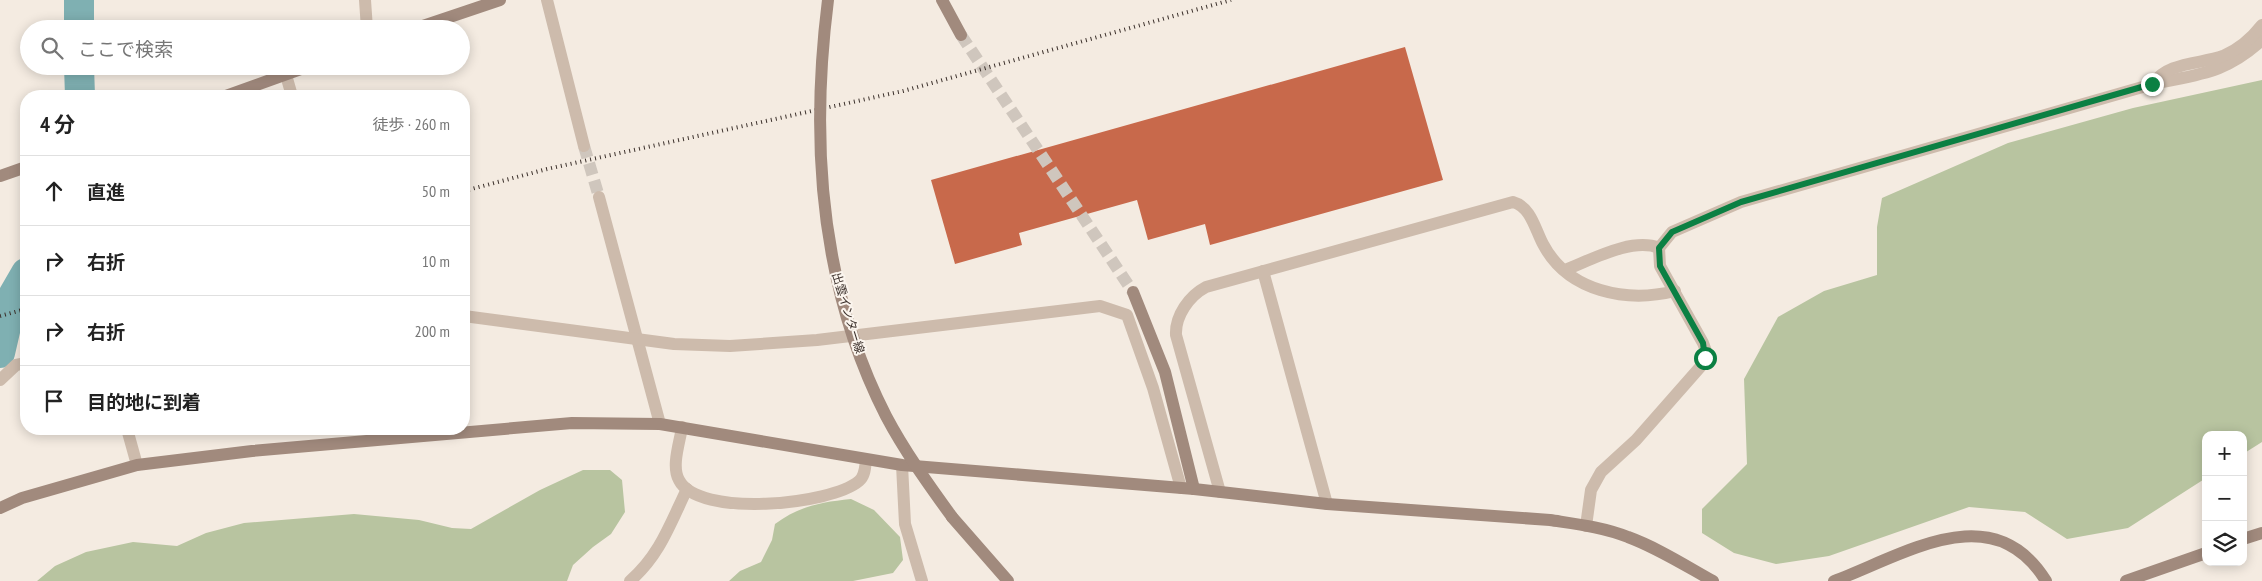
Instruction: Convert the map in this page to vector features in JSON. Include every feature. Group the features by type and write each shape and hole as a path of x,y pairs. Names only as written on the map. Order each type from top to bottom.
{"street":[{"path":"365,0 366,20"},
{"path":"441,20 500,0"},
{"path":"547,0 584,146"},
{"name":"出雲インター線","path":"828,0 820,78 819,152 827,229 836,278 852,332 886,416 906,451 952,518 1008,581"},
{"path":"942,0 961,35"},
{"path":"2152,84 2163,72 2222,56 2235,50 2246,43 2262,25"},
{"path":"1586,526 1591,490 1601,472 1636,440 1702,365 1706,351 1703,343 1660,266 1659,248 1672,232 1741,202 2152,84 2216,71 2243,57 2262,40"},
{"path":"243,90 286,75 290,90"},
{"path":"0,176 20,169"},
{"path":"598,197 660,424"},
{"path":"1220,492 1175,328 1179,315 1199,291 1263,271 1513,202 1524,207 1544,246 1565,270 1583,283 1615,295 1644,297 1675,291"},
{"path":"1565,270 1636,244 1651,244 1659,248"},
{"path":"1263,271 1327,504"},
{"path":"1134,292 1165,372 1194,489"},
{"path":"470,317 637,340 674,344 730,346 817,340 1100,306 1127,315 1153,388 1181,488"},
{"path":"0,380 20,365"},
{"path":"470,433 572,424 660,424 902,465 1194,489 1327,504 1550,520 1627,536 1713,581"},
{"path":"682,427 676,468 680,482 686,489 697,494 733,503 772,505 793,502 851,486 860,480 863,475 866,460"},
{"path":"129,435 137,464"},
{"path":"0,508 22,498 137,464 252,451 442,435"},
{"path":"902,465 906,524 922,581"},
{"path":"630,581 648,565 658,550 686,489"},
{"path":"2247,538 2262,533"},
{"path":"1834,581 1933,543 1969,535 1984,535 2009,544 2034,565 2046,581"},
{"path":"2126,581 2202,554"}],"green space":[{"path":"2262,80 2262,442 2247,451 2247,431 2202,431 2202,481 2128,528 2067,539 2025,512 1969,507 1829,556 1776,564 1734,553 1702,533 1702,509 1747,464 1744,379 1778,317 1824,291 1877,275 1877,227 1882,198 2008,143 2133,108"},
{"path":"583,470 610,470 622,480 625,512 611,534 573,565 567,581 37,581 55,566 86,552 133,542 177,546 206,533 244,523 354,514 419,520 452,528 471,529 540,490"},
{"path":"851,499 874,510 900,537 903,560 893,573 853,581 729,581 740,571 761,562 772,540 775,524 793,513 811,506"}],"building":[{"path":"1405,47 1443,180 1210,245 1205,224 1148,240 1137,200 1019,233 1022,245 955,264 931,180"}],"waterway":[{"path":"79,0 79,20"},
{"path":"79,75 80,90"},
{"path":"0,353 6,327 8,304 20,283"}],"tunnel":[{"path":"961,35 1133,292"},
{"path":"584,146 599,197"}],"railway":[{"path":"470,189 547,169 903,91 1231,0"},
{"path":"0,316 20,311"}],"route":[{"path":"1705,358 1706,351 1703,343 1660,266 1658,257 1659,248 1664,238 1685,224 1741,202 2152,84"}]}
